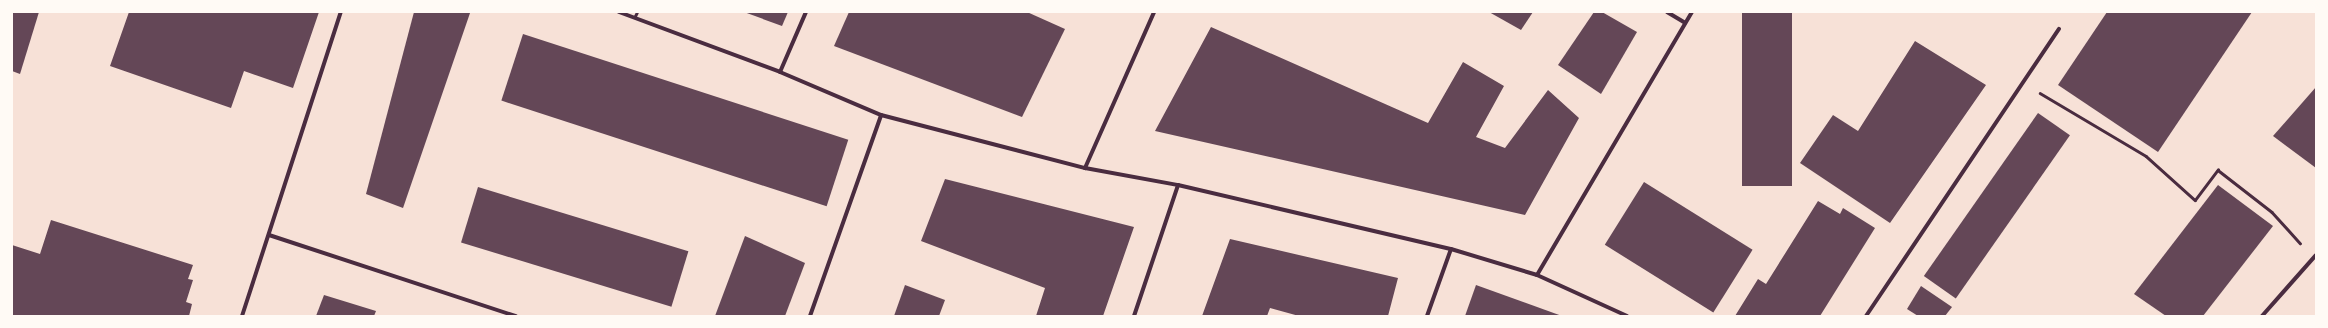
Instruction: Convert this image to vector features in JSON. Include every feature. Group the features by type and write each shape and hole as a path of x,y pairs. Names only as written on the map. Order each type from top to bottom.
{"street":[{"path":"242,316 341,12"},
{"path":"619,12 636,14 715,50 780,72 881,115 1085,168 1178,185 1451,249 1537,274 1627,316"},
{"path":"780,72 806,12"},
{"path":"1085,168 1154,12"},
{"path":"1668,12 1685,23"},
{"path":"1537,274 1692,12"},
{"path":"1866,316 2059,30"},
{"path":"810,316 881,115"},
{"path":"1134,316 1178,185"},
{"path":"269,235 516,316"},
{"path":"1427,316 1451,249"},
{"path":"2262,316 2315,256"}],"path":[{"path":"2023,83 2146,156 2195,200 2218,170 2272,212 2315,256"}],"building":[{"path":"12,12 39,12 20,74 12,71"},
{"path":"129,12 319,12 293,88 244,71 231,108 110,66"},
{"path":"414,12 470,13 403,208 366,194"},
{"path":"744,12 788,12 782,26"},
{"path":"849,12 1027,12 1065,29 1022,117 834,46"},
{"path":"1489,12 1533,12 1521,30"},
{"path":"1594,12 1602,12 1637,32 1601,94 1558,65"},
{"path":"1742,12 1792,12 1792,186 1742,186"},
{"path":"2107,12 2252,12 2158,152 2058,85"},
{"path":"1211,27 1428,123 1463,62 1504,86 1476,137 1505,148 1548,90 1579,118 1525,215 1155,131"},
{"path":"523,34 848,140 827,206 501,101"},
{"path":"1915,41 1986,85 1890,223 1800,163 1833,115 1858,131"},
{"path":"2316,87 2316,168 2273,136"},
{"path":"2038,113 2070,135 1956,298 1924,276"},
{"path":"945,179 1134,227 1103,316 1036,316 1045,288 921,241"},
{"path":"1644,182 1753,250 1713,313 1605,245"},
{"path":"2218,185 2273,226 2203,316 2166,316 2134,294"},
{"path":"478,187 688,251 671,307 461,242"},
{"path":"1818,201 1840,214 1843,208 1875,228 1820,316 1735,316 1758,279 1766,284"},
{"path":"51,220 193,265 188,279 193,280 186,302 192,304 189,316 12,316 12,245 40,254"},
{"path":"745,236 805,263 785,316 715,316"},
{"path":"1230,239 1398,278 1388,316 1299,316 1270,308 1267,316 1202,316"},
{"path":"905,285 945,300 939,316 894,316"},
{"path":"1476,285 1562,316 1465,316"},
{"path":"1921,286 1952,307 1945,316 1918,316 1907,309"},
{"path":"324,295 376,311 374,316 316,316"}]}
